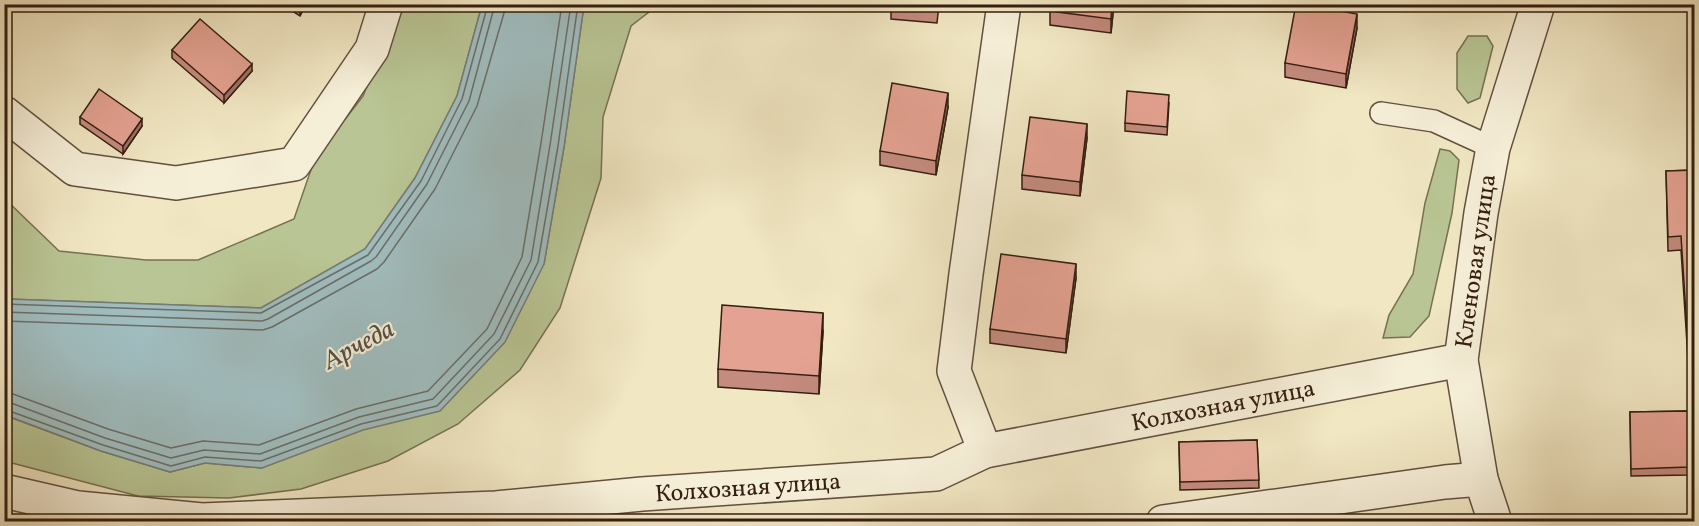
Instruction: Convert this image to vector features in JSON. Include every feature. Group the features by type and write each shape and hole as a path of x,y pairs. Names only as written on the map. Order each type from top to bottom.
{"street":[{"path":"4,113 75,169 176,183 294,164 372,49 386,4"},
{"path":"985,451 954,371 1004,4"},
{"name":"Кленовая улица","path":"1496,522 1481,479 1461,360 1481,213 1493,148 1538,4"},
{"name":"Колхозная улица","path":"4,491 78,508 202,520 496,508 642,494 936,474 985,451 1461,360"},
{"path":"1163,522 1445,482 1481,479"}],"lane":[{"path":"1381,112 1434,121 1493,148"}],"green space":[{"path":"400,5 482,5 457,96 415,178 365,249 261,308 7,299 4,296 4,198 59,251 146,260 198,260 294,219 315,158 363,96"},
{"path":"584,5 658,5 631,26 603,117 601,178 560,308 520,370 458,424 388,461 301,489 229,498 138,496 5,460 4,415 101,451 170,472 205,463 262,468 544,264 564,147"},
{"path":"1468,36 1487,36 1493,46 1480,98 1468,103 1457,89 1457,53"},
{"path":"1440,149 1450,151 1459,160 1452,213 1429,316 1410,337 1383,338 1389,315 1413,274 1425,203"}],"water":[{"name":"Арчеда","path":"482,5 584,5 564,147 544,264 505,342 440,411 363,430 262,468 205,463 170,472 101,451 5,415 5,296 7,299 261,308 365,249 415,178 457,96"}],"building":[{"path":"891,4 937,4 937,9 891,6"},
{"path":"1051,4 1112,4 1111,19 1050,11"},
{"path":"1296,4 1357,14 1346,74 1285,63"},
{"path":"200,19 252,64 224,95 172,50"},
{"path":"892,83 948,93 936,161 880,151"},
{"path":"99,89 142,119 123,146 80,117"},
{"path":"1127,91 1169,95 1167,127 1125,123"},
{"path":"1030,117 1087,124 1080,182 1022,175"},
{"path":"1695,170 1695,377 1690,377 1681,236 1668,237 1666,171"},
{"path":"1001,254 1076,264 1066,339 990,329"},
{"path":"722,305 823,313 819,376 718,369"},
{"path":"1688,411 1689,467 1631,469 1630,412"},
{"path":"1257,440 1259,480 1180,482 1179,442"}]}
